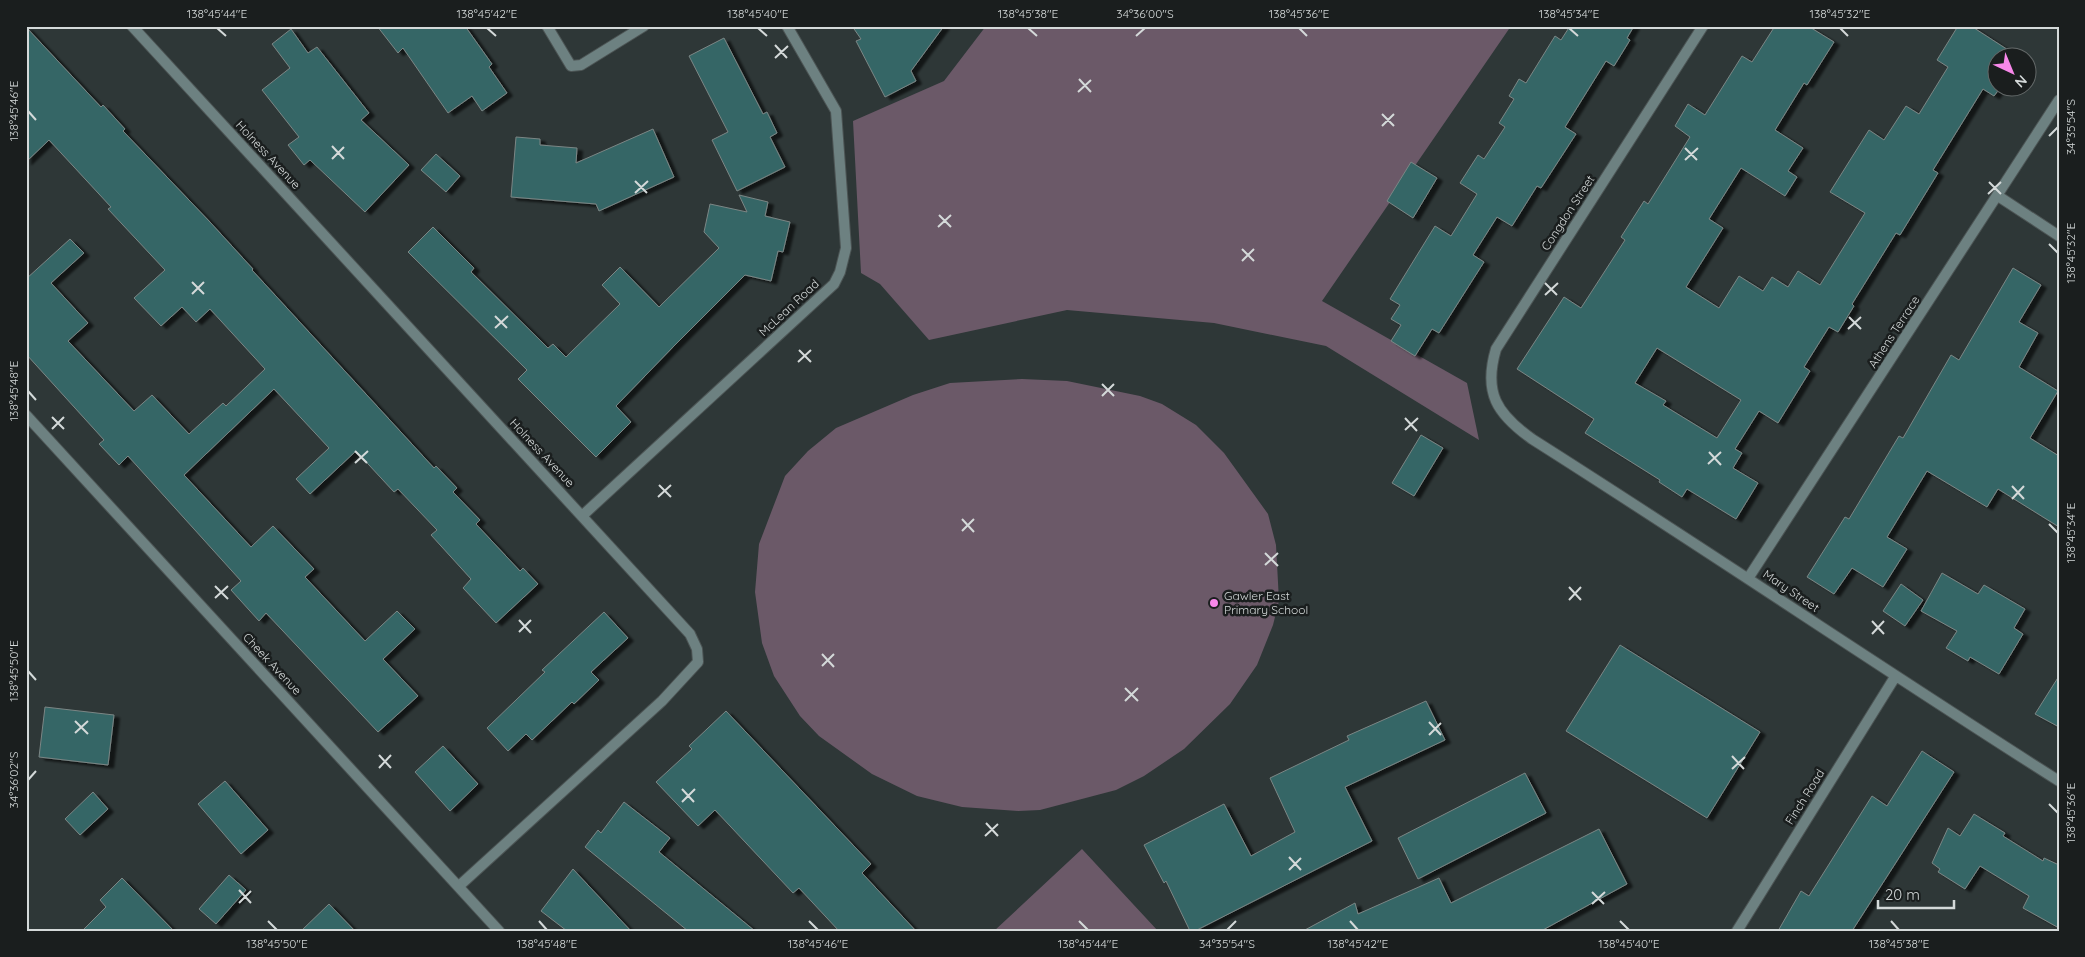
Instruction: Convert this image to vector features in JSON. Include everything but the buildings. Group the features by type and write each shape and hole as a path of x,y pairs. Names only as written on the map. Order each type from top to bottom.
{"street":[{"name":"Holness Avenue","path":"132,26 583,515 690,634 697,649 698,662 662,701 459,886"},
{"path":"547,26 571,66 581,65 644,26"},
{"name":"McLean Road","path":"583,515 834,284 840,272 846,248 836,111 787,26"},
{"name":"Congdon Street","path":"1508,421 1499,408 1492,386 1491,374 1496,349 1703,26"},
{"name":"Athens Terrace","path":"1749,577 2059,100"},
{"path":"1998,196 2059,236"},
{"name":"Cheek Avenue","path":"26,415 499,931"},
{"name":"Mary Street","path":"1508,421 1532,439 1749,577 1895,677 2059,781"},
{"name":"Finch Road","path":"1737,931 1895,677"}],"shaded area":[{"path":"986,26 1511,26 1322,301 1467,383 1479,440 1326,346 1214,323 1067,310 929,340 880,284 861,273 853,121 944,81"},
{"path":"1022,379 1067,381 1140,396 1162,404 1196,425 1224,453 1268,514 1276,545 1279,601 1273,625 1257,665 1230,704 1184,749 1144,776 1116,790 1040,810 1018,811 962,807 917,796 872,774 819,736 800,716 774,676 762,643 755,592 759,544 785,476 808,451 836,428 913,395 950,383"},
{"path":"1082,849 1158,931 994,931"}],"place":[{"name":"Gawler East Primary School","path":"1214,603"}]}
